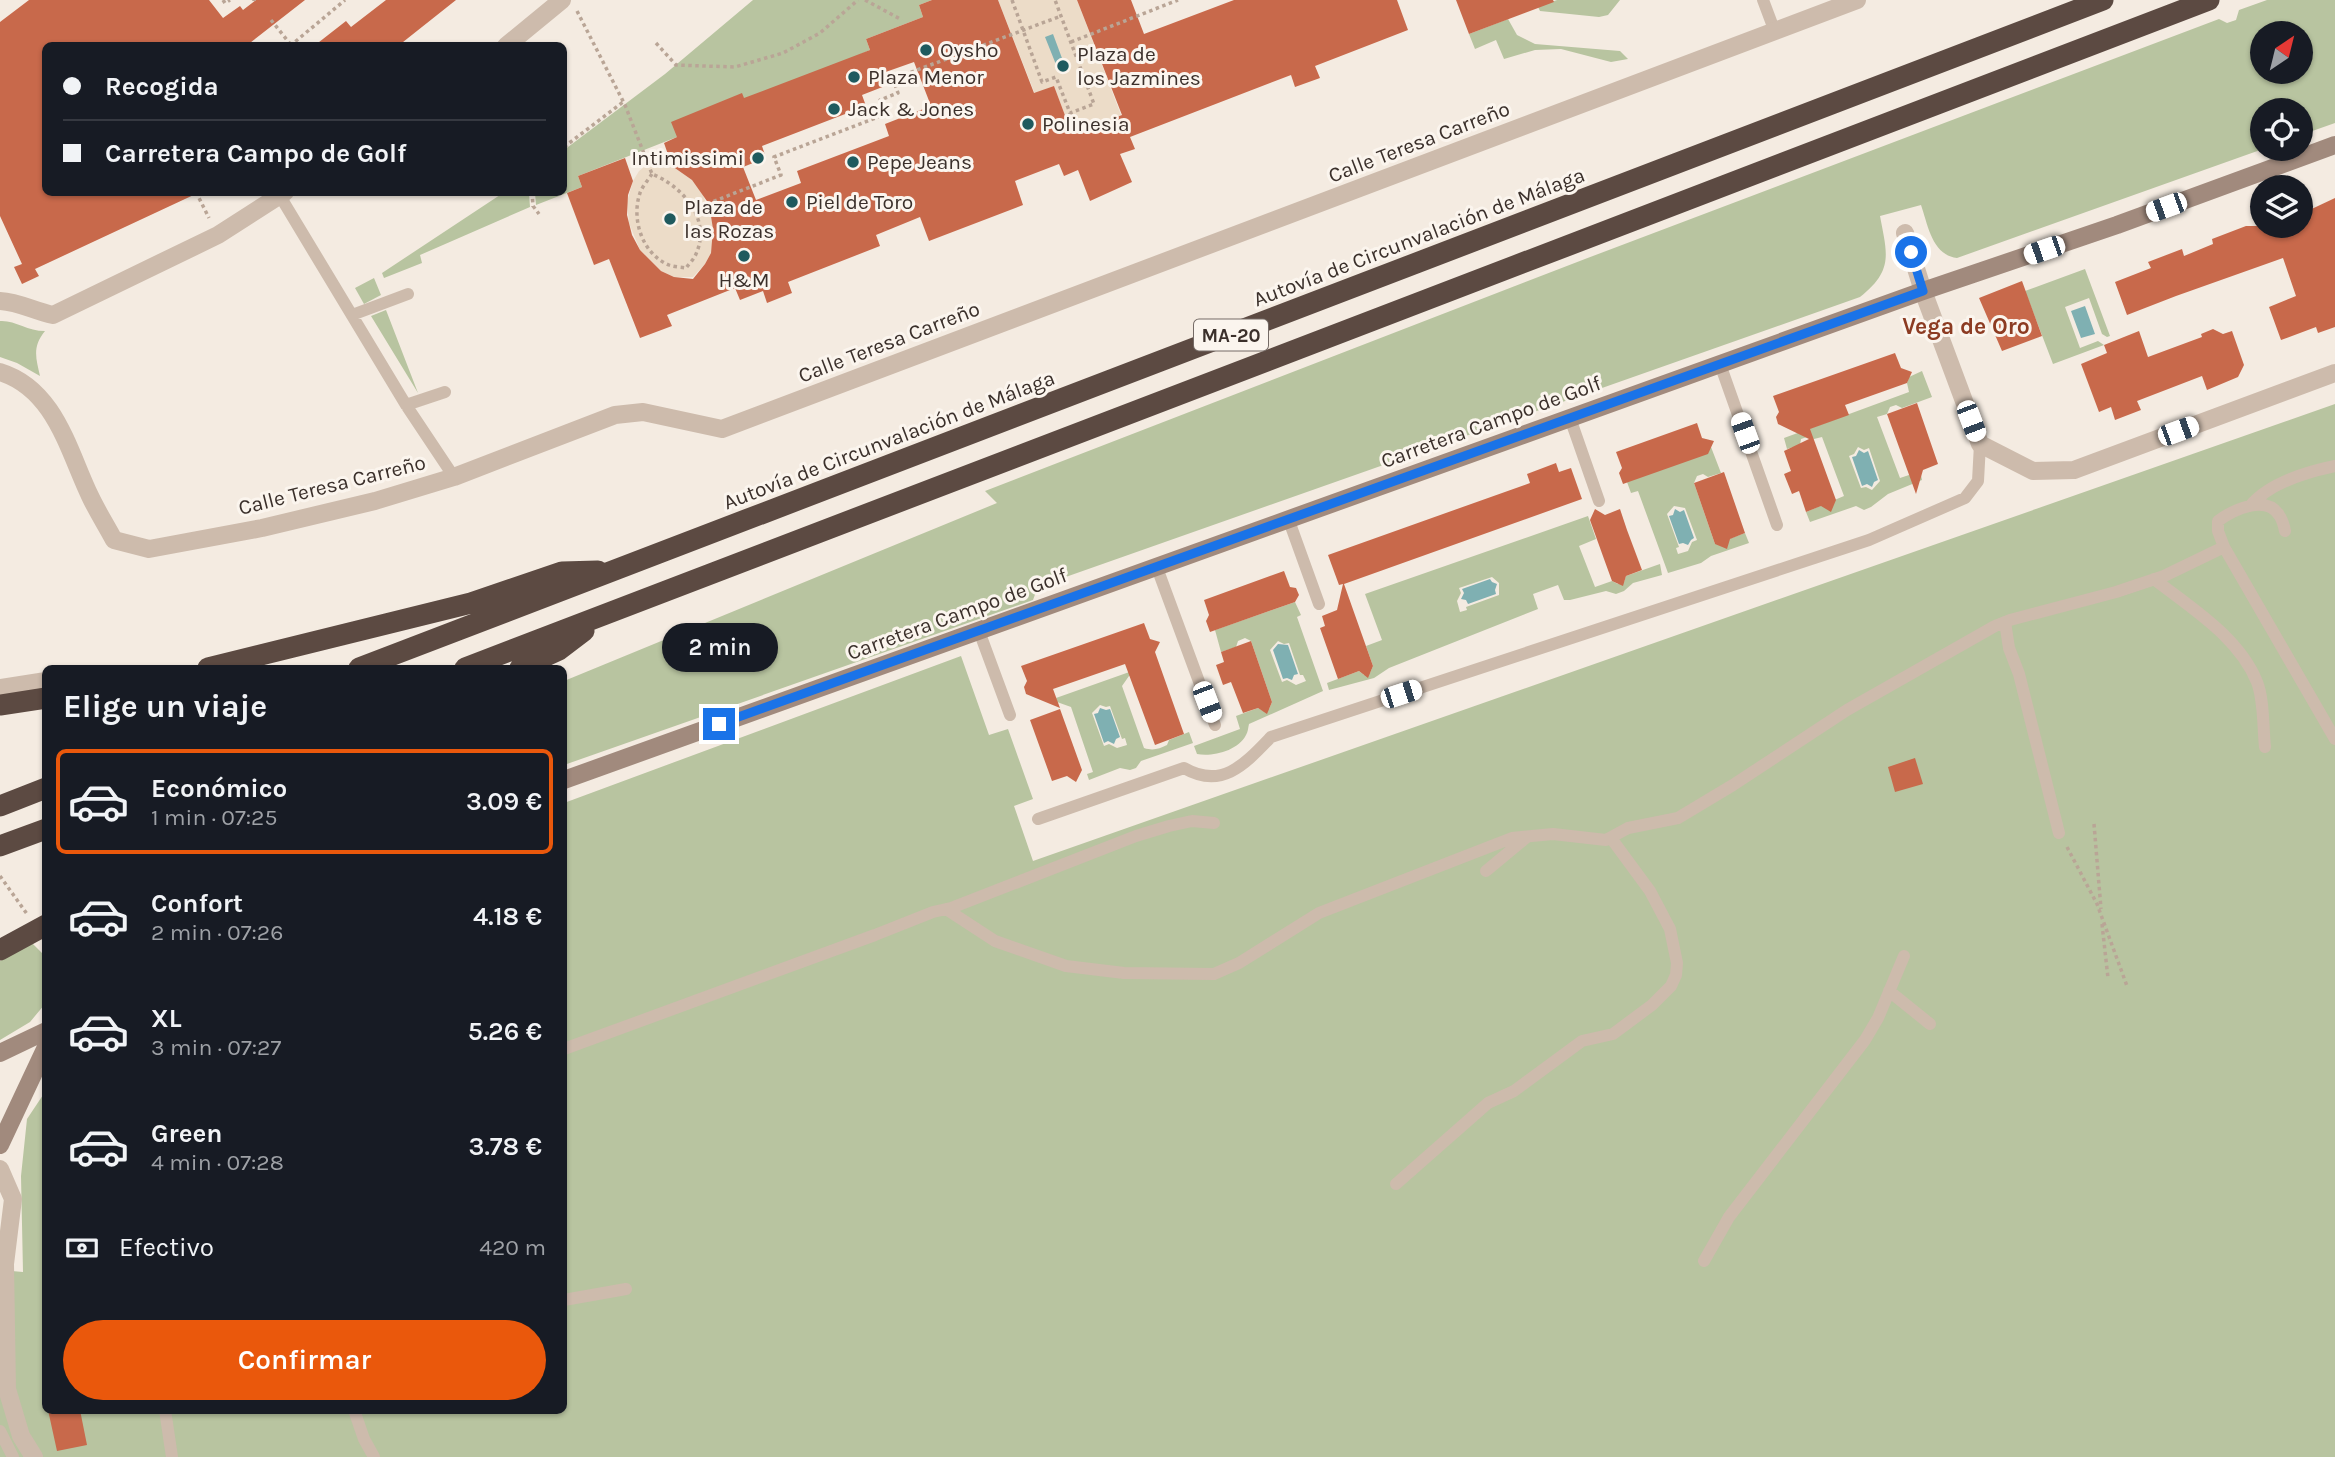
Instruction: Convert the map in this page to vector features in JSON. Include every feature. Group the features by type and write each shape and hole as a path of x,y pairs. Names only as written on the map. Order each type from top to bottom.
{"highway":[{"name":"Autovía de Circunvalación de Málaga","path":"367,665 2103,0"},
{"name":"MA-20","path":"473,665 2209,0"},
{"path":"220,665 471,603 562,572 614,571"},
{"path":"526,665 559,650 605,615"},
{"path":"0,705 42,699"},
{"path":"0,806 42,789"},
{"path":"0,846 42,830"},
{"path":"0,950 42,927"}],"street":[{"path":"511,42 562,0"},
{"name":"Calle Teresa Carreño","path":"0,372 40,396 54,414 91,499 114,540 149,549 262,528 374,501 454,477 615,415 643,412 722,429 1857,0"},
{"name":"Carretera Campo de Golf","path":"567,779 1156,565 1923,291 2117,225 2335,145"},
{"path":"0,301 15,302 31,310 53,315 218,235 279,196"},
{"path":"1905,233 1923,291 1980,444 2032,471 2074,470 2335,373"},
{"path":"0,379 22,383"},
{"path":"0,688 42,682"},
{"path":"0,1053 42,1033"},
{"path":"0,1145 42,1056"},
{"path":"0,1170 13,1199 2,1260 7,1389 22,1436 34,1457"}],"lane":[{"path":"1763,0 1775,32"},
{"path":"283,196 406,405 454,477"},
{"path":"352,315 408,295"},
{"path":"1720,364 1777,525"},
{"path":"406,405 445,391"},
{"path":"1570,418 1599,501"},
{"path":"1038,819 1184,768 1197,776 1227,775 1250,759 1271,737 1869,540 1965,498 1978,481 1980,444"},
{"path":"2250,506 2266,491 2292,479 2335,466"},
{"path":"2286,531 2279,513 2269,506 2240,508 2218,521 2218,531 2224,547 2335,740"},
{"path":"1288,518 1319,604"},
{"path":"946,909 995,941 1066,966 1124,973 1214,974 1239,963 1319,913 1512,838 1553,834 1606,840 1628,828 1678,818 1847,710 2000,624 2154,579 2224,547"},
{"path":"1156,565 1215,725"},
{"path":"2154,579 2225,635 2247,664 2258,684 2265,747"},
{"path":"2000,624 2019,674 2059,832"},
{"path":"979,631 1010,715"},
{"path":"567,1048 946,909 1136,836 1192,821 1214,823"},
{"path":"1486,872 1527,836"},
{"path":"1396,1184 1488,1103 1514,1091 1582,1041 1613,1034 1671,986 1678,963 1670,929 1650,891 1611,838"},
{"path":"1704,1261 1729,1217 1865,1040 1891,995 1904,956"},
{"path":"1891,995 1930,1024"},
{"path":"567,1299 625,1289"},
{"path":"166,1414 172,1457"},
{"path":"356,1414 374,1457"},
{"path":"0,1431 13,1457"}],"path":[{"path":"223,0 225,4 230,0"},
{"path":"295,42 345,0"},
{"path":"571,0 623,102 652,174 683,192 694,209 700,231 696,254 686,268 668,265 653,253 642,238 636,216 640,192 652,174"},
{"path":"656,43 676,65 735,67 783,53 820,33 858,0"},
{"path":"865,0 902,20"},
{"path":"1012,0 1042,82 1056,77 1070,113 1094,104 1055,0"},
{"path":"1071,42 1178,0"},
{"path":"694,209 781,175 774,158 886,114 880,100 898,93 893,79 1061,16"},
{"path":"271,20 289,42"},
{"path":"567,145 623,102"},
{"path":"198,196 218,235"},
{"path":"532,196 533,206 539,214"},
{"path":"2094,824 2108,978"},
{"path":"2059,832 2102,916 2127,986"},
{"path":"0,876 42,927"}],"green space":[{"path":"753,0 932,0 919,5 923,17 866,39 870,50 677,137 578,176 582,187 567,193 567,148 665,74"},
{"path":"1557,0 1620,0 1608,15 1599,17 1540,11 1538,7"},
{"path":"2267,0 2335,0 2335,123 2313,131 2313,98 2250,98 2250,154 1957,258 1949,256 1936,245 1921,205 1880,216 1886,251 1883,270 1860,297 1060,579 1037,589 1033,600 567,764 567,680 997,503 985,491 1585,259 2219,19 2227,23 2236,20 2239,10"},
{"path":"1508,19 1517,35 1535,44 1620,51 1628,59 1611,62 1561,49 1535,50 1504,59 1496,40 1475,49 1469,34"},
{"path":"498,196 529,196 530,207 420,255 422,263 384,278 382,273"},
{"path":"535,196 559,196 536,205"},
{"path":"2085,269 2110,336 2102,334 2089,298 2065,307 2080,348 2098,341 2104,345 2053,364 2025,291"},
{"path":"374,278 381,295 364,304 355,288"},
{"path":"386,310 418,393 371,316"},
{"path":"0,321 45,331 37,348 40,376 0,357"},
{"path":"1922,371 1932,397 1902,408 1896,405 1890,407 1887,414 1877,417 1900,478 1909,475 1915,478 1921,475 1922,480 1888,494 1864,510 1856,506 1810,522 1806,512 1844,496 1822,437 1801,439 1800,445 1787,449 1784,438 1909,392 1909,377","holes":["1858,447 1864,450 1869,448 1880,481 1872,490 1861,488 1849,456 1854,454"]},
{"path":"2335,404 2335,1457 0,1457 0,1270 23,1272 21,1176 27,1119 42,1096 42,1414 567,1414 567,802 961,656 989,735 1008,729 1033,799 1014,806 1033,861"},
{"path":"1711,447 1721,473 1708,477 1703,474 1697,476 1694,483 1715,544 1745,533 1749,543 1668,573 1638,491 1631,493 1627,482","holes":["1674,506 1685,508 1697,540 1692,542 1688,551 1678,554 1676,548 1679,547 1667,514"]},
{"path":"1588,516 1596,539 1579,546 1595,587 1612,581 1618,584 1624,582 1626,576 1660,564 1662,575 1633,583 1616,594 1606,591 1570,600 1564,600 1558,585 1533,594 1538,609 1389,668 1374,678 1329,690 1327,683 1359,671 1364,675 1370,673 1373,666 1366,646 1382,640 1365,594","holes":["1492,577 1499,583 1499,595 1466,607 1467,610 1460,612 1457,601 1461,593 1459,588"]},
{"path":"1295,602 1301,615 1297,617 1323,691 1249,724 1242,741 1231,749 1217,754 1197,754 1194,746 1240,729 1236,716 1258,708 1263,711 1269,709 1272,702 1251,641 1245,638 1238,641 1236,647 1221,652 1215,630","holes":["1278,641 1289,643 1300,675 1303,675 1306,681 1296,685 1287,680 1282,682 1270,650"]},
{"path":"1135,670 1137,673 1129,676 1122,686 1144,748 1161,748 1167,745 1169,740 1189,732 1193,743 1141,761 1136,768 1120,768 1089,780 1087,774 1093,772 1071,707 1057,702 1056,698","holes":["1100,705 1110,706 1122,739 1125,738 1127,745 1117,748 1109,744 1104,746 1092,713"]},
{"path":"31,942 42,953 42,1008 30,1022 0,1040 0,961"}],"shaded area":[{"name":"Plaza de los Jazmines","path":"998,0 1077,0 1121,115 1072,134 1054,86 1035,94"},
{"name":"Plaza de las Rozas","path":"660,162 672,166 692,180 703,195 711,217 714,234 711,253 693,277 674,277 661,271 640,250 629,223 627,202 633,181 639,171 648,164"}],"water":[{"path":"1053,34 1066,69 1059,72 1045,37"},
{"path":"2085,306 2095,334 2081,338 2071,311"},
{"path":"1859,450 1864,453 1868,451 1878,480 1872,487 1867,484 1862,486 1852,457 1856,456"},
{"path":"1675,509 1680,512 1684,510 1694,538 1688,545 1679,544 1669,516 1673,515"},
{"path":"1490,579 1497,584 1496,594 1468,604 1461,599 1464,593 1462,589"},
{"path":"1278,644 1288,645 1298,674 1294,675 1292,680 1283,679 1273,650"},
{"path":"1100,708 1110,709 1120,737 1114,744 1108,741 1104,743 1094,714 1098,713"}],"building":[{"path":"29,0 209,0 223,18 240,6 243,10 256,0 305,0 251,42 42,42 42,196 191,196 35,269 39,276 22,284 14,267 22,264 0,216 0,22"},
{"path":"386,0 456,0 403,42 319,42 346,21 351,27"},
{"path":"932,0 998,0 1034,93 1054,86 1072,134 1122,115 1077,0 1131,0 1144,34 1234,0 1397,0 1408,30 1315,66 1320,78 1295,87 1291,75 1130,137 1135,149 1120,154 1132,182 1090,201 1078,170 1064,176 1059,164 1015,181 1023,205 929,241 920,217 876,235 880,246 788,282 792,293 767,303 763,291 740,300 735,288 667,315 672,326 640,338 609,259 594,265 567,193 582,187 578,176 625,158 633,181 628,195 627,215 632,235 640,250 661,271 674,277 693,279 711,253 713,229 709,204 692,180 672,166 664,143 677,137 671,122 742,93 744,98 870,50 866,39 923,17 919,5","holes":["914,62 931,106 885,124 889,136 797,171 801,183 756,200 743,167 766,158 762,146 866,106 862,95 885,86 880,74"]},
{"path":"1456,0 1553,0 1554,2 1469,34"},
{"path":"2335,198 2335,327 2318,333 2316,327 2281,340 2269,307 2296,296 2283,258 2127,315 2115,282 2151,268 2148,262 2182,249 2184,256 2213,244 2212,239 2246,226 2250,226 2250,238 2313,238 2313,208"},
{"path":"2022,281 2042,336 2002,351 1979,298"},
{"path":"2213,329 2223,334 2232,331 2244,365 2238,377 2207,390 2202,376 2137,401 2141,410 2115,420 2111,407 2099,412 2081,364 2107,353 2104,345 2139,331 2148,357 2202,337 2201,334"},
{"path":"1895,353 1901,368 1912,372 1907,383 1845,405 1849,415 1810,429 1836,500 1831,512 1821,506 1806,512 1799,491 1792,494 1784,474 1791,471 1784,451 1809,439 1778,424 1776,417 1779,412 1773,396"},
{"path":"1917,403 1938,464 1923,470 1916,494 1887,414"},
{"path":"1697,423 1702,438 1714,441 1708,454 1623,484 1619,473 1622,468 1616,452"},
{"path":"1556,463 1559,472 1571,468 1582,499 1344,584 1373,666 1368,678 1359,671 1338,679 1320,628 1325,626 1322,616 1337,610 1343,584 1339,585 1328,555 1530,483 1527,474"},
{"path":"1724,472 1745,533 1730,539 1727,549 1715,544 1694,483"},
{"path":"1595,509 1605,515 1620,509 1642,570 1626,576 1623,586 1612,581 1590,520"},
{"path":"1284,571 1290,587 1296,588 1299,595 1295,602 1210,632 1206,621 1209,615 1204,600"},
{"path":"1144,623 1150,639 1160,642 1155,652 1184,734 1155,745 1125,664 1053,689 1060,708 1026,694 1024,687 1027,681 1021,666"},
{"path":"1251,641 1272,702 1267,714 1258,708 1243,713 1231,682 1223,685 1216,665 1224,662 1221,652"},
{"path":"1060,709 1082,770 1076,782 1067,776 1052,781 1030,720"},
{"path":"1915,758 1923,784 1895,792 1888,767"},
{"path":"49,1414 81,1414 87,1445 57,1451"}],"place":[{"name":"Oysho","path":"926,50"},
{"name":"Plaza de los Jazmines","path":"1063,66"},
{"name":"Plaza Menor","path":"854,77"},
{"name":"Jack & Jones","path":"834,109"},
{"name":"Polinesia","path":"1028,124"},
{"name":"Intimissimi","path":"758,158"},
{"name":"Pepe Jeans","path":"853,162"},
{"name":"Piel de Toro","path":"792,202"},
{"name":"Plaza de las Rozas","path":"670,219"},
{"name":"H&M","path":"744,256"}],"district":[{"name":"Vega de Oro","path":"1966,326"}],"route":[{"path":"719,724 1923,291 1911,252"}]}
